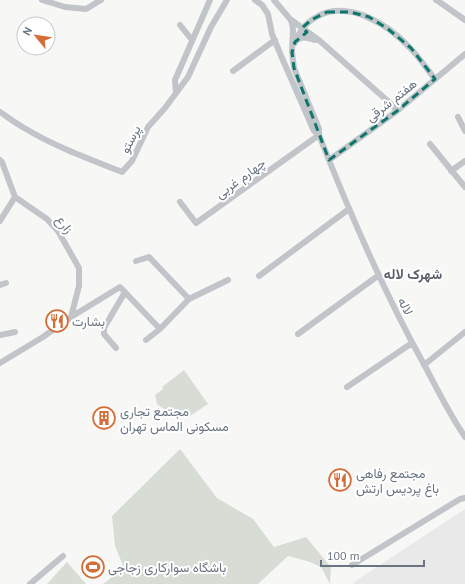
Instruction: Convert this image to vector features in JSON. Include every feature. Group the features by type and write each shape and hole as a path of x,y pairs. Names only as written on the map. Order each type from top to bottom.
{"street":[{"path":"42,0 65,7 86,9 101,0"},
{"path":"176,93 175,80 210,0"},
{"name":"پرستو","path":"0,112 39,137 72,153 122,172 132,161 148,127 165,108 188,77 211,27 227,0"},
{"name":"لاله","path":"255,0 262,5 268,14 271,31 282,58 314,131 319,134"},
{"path":"274,0 290,19 320,41 390,103 397,112"},
{"path":"436,0 465,20"},
{"path":"292,52 302,28 311,20 322,14 342,10 369,17 380,23 414,52 435,79"},
{"name":"لاله","path":"290,19 293,30 292,52 294,68 349,209 379,276 412,343 465,437"},
{"path":"180,25 192,40"},
{"path":"295,42 299,38 304,37 320,41"},
{"path":"233,71 275,40"},
{"name":"هفتم شرقی","path":"329,160 397,112 465,54"},
{"path":"458,118 465,131"},
{"name":"چهارم غربی","path":"180,202 196,223 319,134"},
{"path":"430,144 465,187"},
{"path":"451,171 465,161"},
{"path":"0,221 15,197 1,162"},
{"name":"زارع","path":"15,197 47,219 58,231 79,268 79,286 71,317"},
{"path":"259,276 349,209"},
{"path":"136,261 149,257 189,299"},
{"path":"298,334 379,276"},
{"path":"146,340 160,329 189,299 228,280"},
{"path":"0,363 120,287 160,329"},
{"path":"116,348 104,334 104,328 125,292"},
{"path":"0,335 16,332"},
{"path":"424,365 465,332"},
{"path":"347,387 412,343"},
{"path":"352,565 460,499 465,498"},
{"path":"30,584 63,556"}],"highlighted area":[{"path":"327,12 350,12 369,17 388,29 411,48 435,79 397,111 329,160 294,68 292,52 295,42 307,32 302,28 311,20"}],"shaded area":[{"path":"184,370 208,404 187,418 177,418 157,404 155,395 163,389 162,387"},
{"path":"180,449 217,498 253,519 274,547 306,537 331,567 330,584 321,567 310,562 288,556 258,584 103,584 124,568 115,546 112,516"},
{"path":"465,509 465,584 353,584 354,582"},
{"path":"67,562 86,584 47,584"}],"place":[{"name":"بشارت","path":"57,321"},
{"name":"مجتمع تجاری مسکونی الماس تهران","path":"104,418"},
{"name":"مجتمع رفاهی باغ پردیس ارتش","path":"340,480"},
{"name":"باشگاه سواركاری زجاجی","path":"93,567"}],"district":[{"name":"شهرک لاله","path":"413,274"}]}
